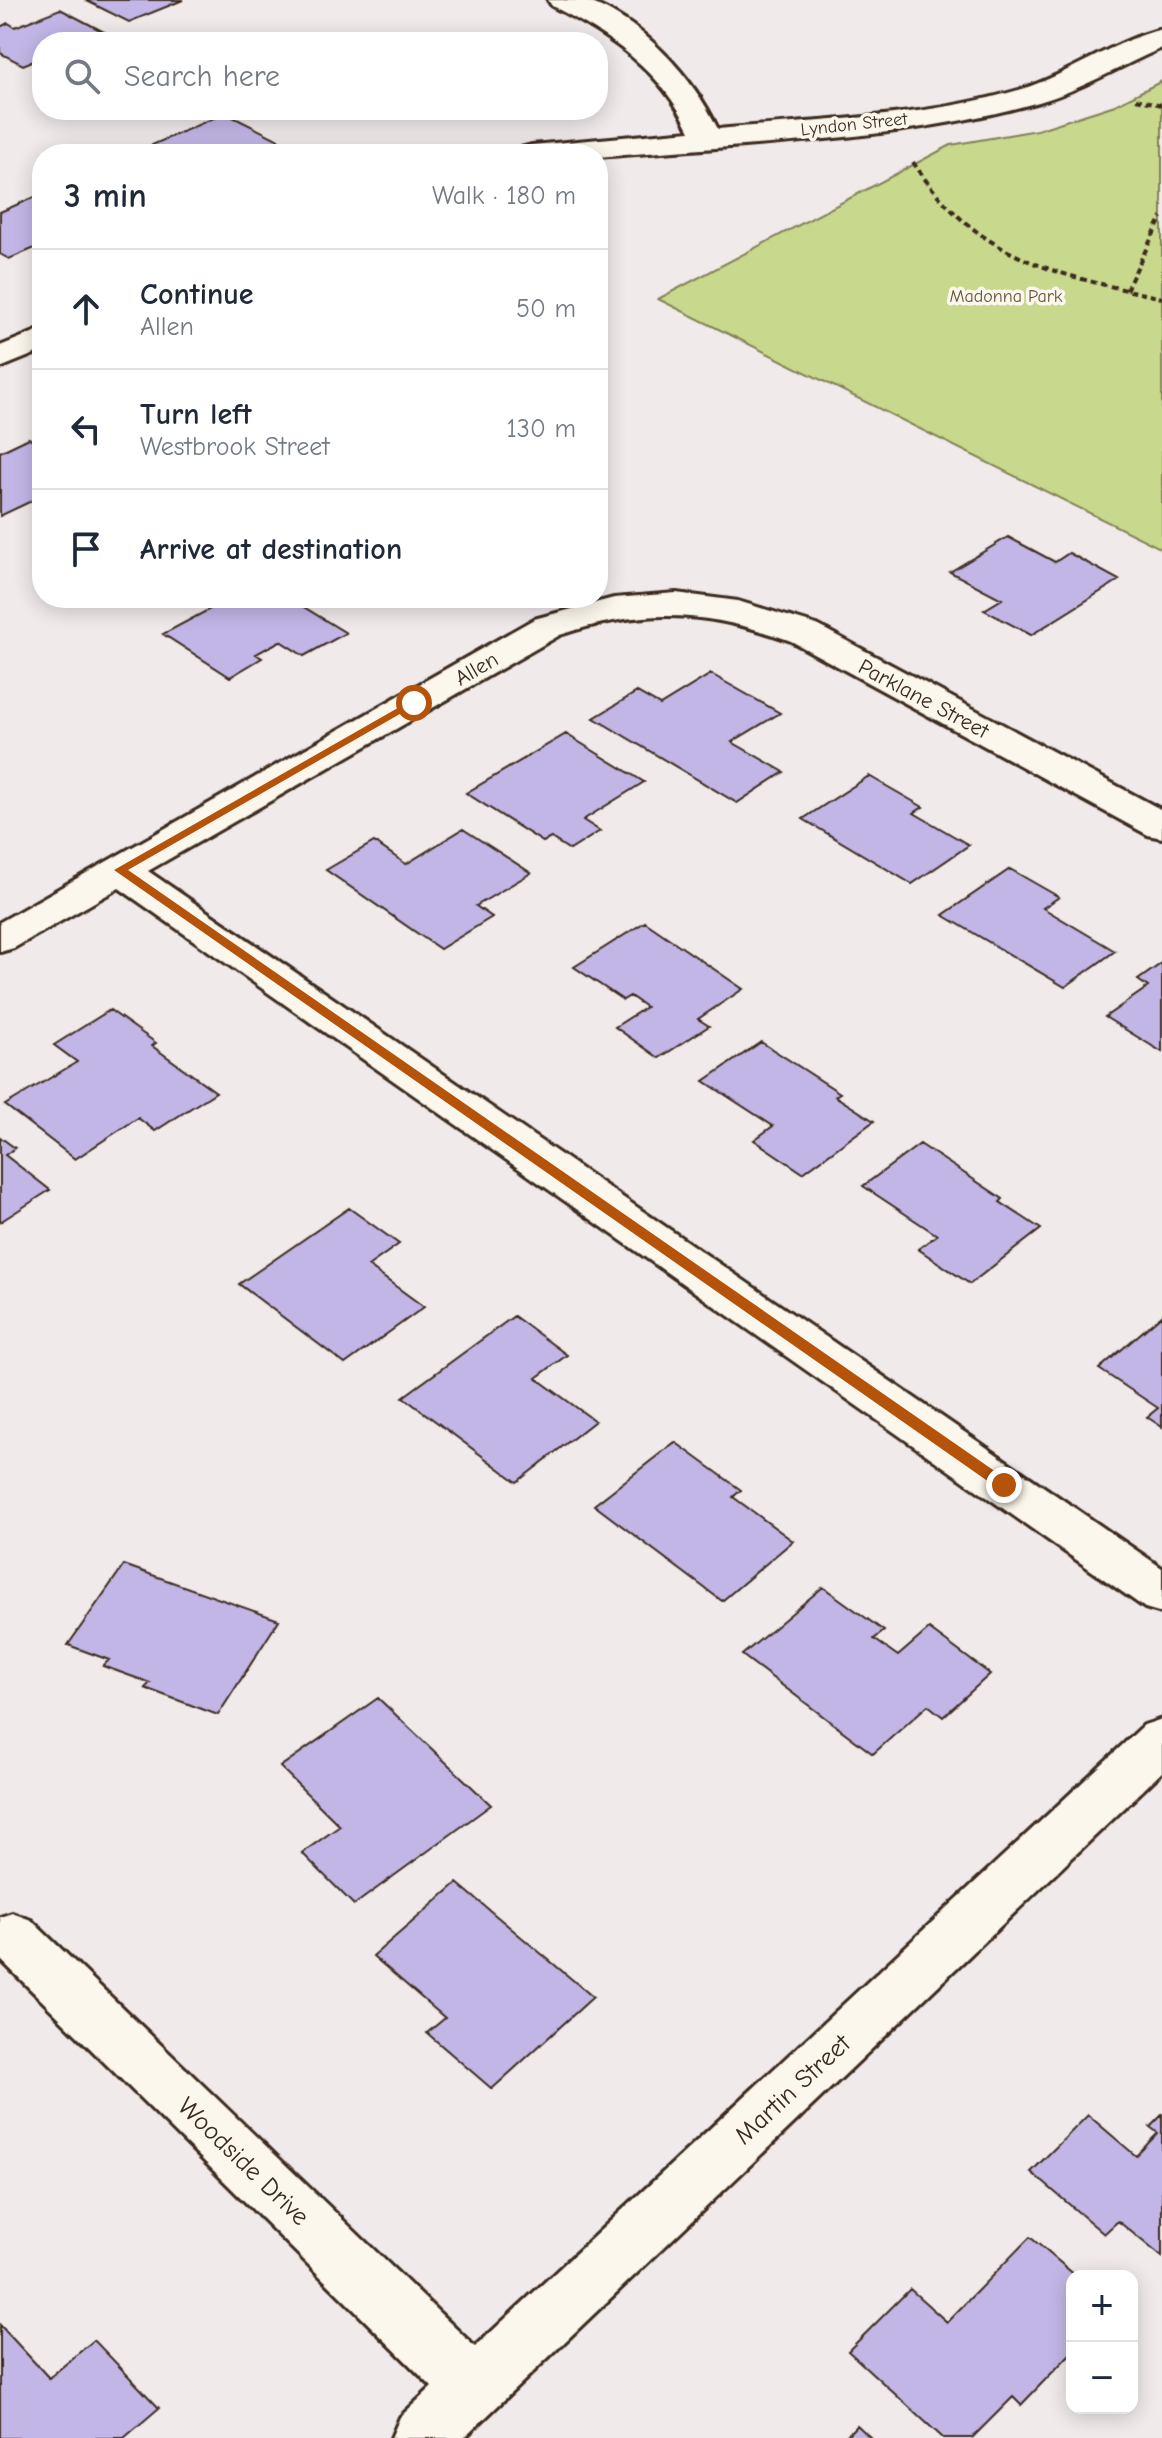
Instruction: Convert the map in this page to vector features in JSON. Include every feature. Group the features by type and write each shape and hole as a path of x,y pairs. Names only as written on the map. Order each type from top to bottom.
{"street":[{"path":"562,0 629,38 669,72 696,109 708,138"},
{"name":"Lyndon Street","path":"608,147 883,123 965,111 1033,95 1162,37"},
{"path":"0,358 32,344"},
{"name":"Parklane Street","path":"674,603 757,614 804,633 1162,826"},
{"name":"Allen","path":"0,939 547,627 585,613 627,605 674,603"},
{"path":"120,870 1162,1594"},
{"name":"Martin Street","path":"421,2438 1162,1740"},
{"name":"Woodside Drive","path":"12,1936 475,2388"}],"path":[{"path":"910,157 921,179 956,220 986,242 1017,258 1162,298"},
{"path":"1126,290 1162,217"}],"green space":[{"name":"Madonna Park","path":"1162,81 1162,549 658,299 951,145 1037,130 1115,105"}],"building":[{"path":"85,0 183,0 129,22"},
{"path":"60,9 104,32 32,32 32,61 23,65 0,53 0,27 8,23 15,27"},
{"path":"209,120 239,120 287,144 154,144"},
{"path":"32,198 32,249 9,259 0,254 0,212"},
{"path":"29,438 32,440 32,501 0,516 0,452"},
{"path":"1008,537 1055,562 1069,553 1119,580 1031,635 984,610 1002,599 950,572"},
{"path":"212,608 305,608 346,633 304,656 280,641 256,654 262,658 230,677 163,634"},
{"path":"711,674 780,713 732,742 784,772 737,803 594,718 637,692 660,705"},
{"path":"566,734 644,782 583,820 600,831 570,850 551,838 543,842 466,793"},
{"path":"869,776 923,807 914,813 969,845 912,884 803,819"},
{"path":"463,829 531,873 476,906 492,917 440,949 326,870 374,842 406,864"},
{"path":"1010,869 1059,897 1043,908 1115,951 1065,987 943,915"},
{"path":"645,922 743,989 698,1019 709,1026 659,1058 615,1027 646,1007 630,996 623,1000 574,967"},
{"path":"1162,963 1162,1052 1105,1017 1148,987 1138,980"},
{"path":"110,1010 156,1043 152,1046 216,1092 155,1131 138,1118 75,1159 5,1105 77,1062 54,1045"},
{"path":"761,1042 840,1093 835,1096 874,1121 803,1173 754,1140 773,1126 704,1081"},
{"path":"0,1137 15,1148 5,1155 50,1190 0,1222"},
{"path":"920,1144 1003,1199 1000,1202 1041,1229 970,1284 918,1249 937,1235 863,1186"},
{"path":"349,1208 399,1244 368,1266 424,1307 345,1364 239,1284"},
{"path":"1162,1315 1162,1427 1147,1417 1158,1408 1099,1369"},
{"path":"514,1316 567,1355 536,1378 595,1421 517,1482 403,1397"},
{"path":"675,1442 741,1490 733,1497 793,1541 722,1601 594,1505"},
{"path":"124,1565 279,1620 218,1715 145,1688 150,1683 103,1666 109,1660 68,1645"},
{"path":"823,1587 884,1631 874,1639 898,1656 929,1629 990,1674 943,1717 928,1705 873,1754 742,1655"},
{"path":"378,1698 491,1805 354,1905 302,1853 340,1826 280,1767"},
{"path":"457,1883 593,1997 492,2089 427,2033 445,2018 373,1956"},
{"path":"1088,2115 1136,2156 1158,2133 1150,2127 1162,2115 1162,2257 1118,2221 1104,2234 1031,2172"},
{"path":"1030,2237 1069,2270 1066,2270 1066,2358 1021,2405 1013,2397 972,2438 943,2438 848,2351 910,2289 947,2322"},
{"path":"0,2325 49,2378 94,2340 159,2408 124,2438 0,2438"},
{"path":"857,2425 871,2438 844,2438"}],"route":[{"path":"414,703 120,870 1004,1485"}]}
